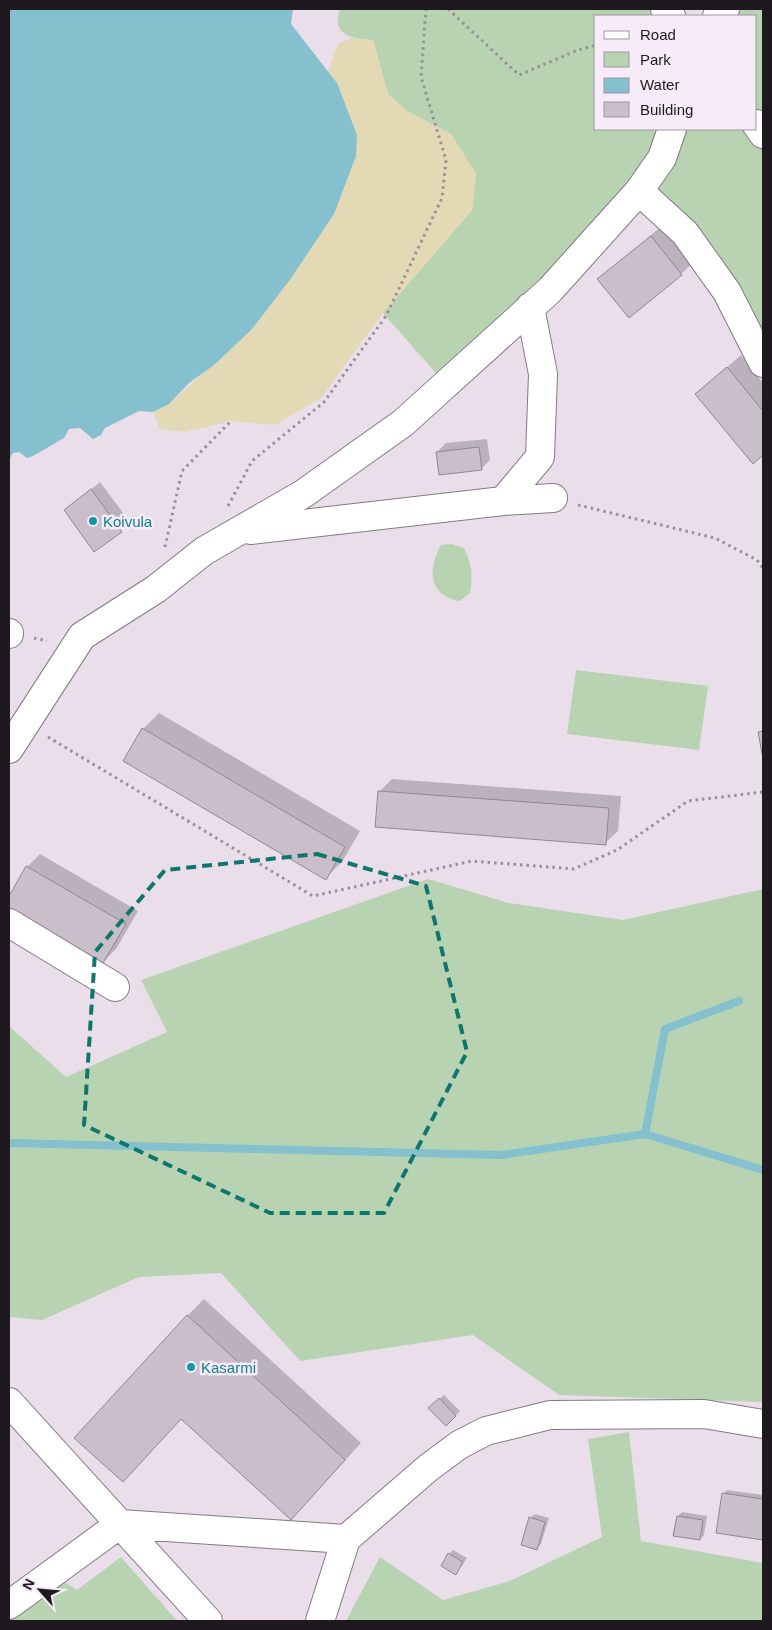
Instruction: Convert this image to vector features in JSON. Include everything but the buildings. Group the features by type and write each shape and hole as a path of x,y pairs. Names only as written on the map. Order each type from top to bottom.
{"lane":[{"path":"9,749 24,722 82,636 156,589 204,551 232,521 303,494 403,423 550,290 639,191 662,158 672,130"},
{"path":"639,191 685,232 727,292 763,363"},
{"path":"503,501 540,457 543,374 530,307"},
{"path":"232,521 553,498"},
{"path":"9,923 115,987"},
{"path":"9,1402 208,1621"},
{"path":"320,1621 346,1538 428,1468 459,1445 486,1431 550,1415 704,1414 763,1424"},
{"path":"9,1604 120,1524 346,1538"}],"path":[{"path":"232,521 252,461 324,402 386,316 442,198 446,160 421,77 426,9"},
{"path":"448,9 519,75 578,50 594,46"},
{"path":"156,589 182,471 231,421"},
{"path":"553,498 645,523 715,538 756,560 763,568"},
{"path":"9,633 51,642 82,636"},
{"path":"24,722 313,896 472,861 574,869 617,850 688,801 763,792"}],"highlighted area":[{"path":"317,854 426,886 467,1052 384,1213 270,1213 84,1125 95,952 165,870"}],"green space":[{"path":"340,9 657,9 661,15 594,15 594,130 661,130 643,170 557,273 442,380 383,313 473,209 451,134 405,110 388,94 373,40 358,39 346,34 338,25"},
{"path":"733,9 763,9 763,122 757,114 757,15 724,15"},
{"path":"675,130 753,130 763,143 763,350 647,190"},
{"path":"452,544 464,548 471,570 470,593 460,601 442,594 434,580 434,564 441,545"},
{"path":"576,670 708,686 699,750 567,734"},
{"path":"428,879 509,903 623,920 763,889 763,1402 559,1395 473,1335 300,1361 221,1273 139,1277 42,1320 9,1317 9,1026 66,1077 167,1032 141,980"},
{"path":"629,1432 641,1541 763,1563 763,1621 346,1621 380,1557 443,1600 510,1581 602,1537 588,1439"},
{"path":"121,1557 177,1621 9,1621 9,1617 56,1577 77,1590"}],"sand":[{"path":"351,38 373,40 388,94 405,110 451,134 476,173 473,209 383,313 321,398 275,425 231,421 185,432 160,429 153,412 169,404 252,329 289,281 337,83 328,71 338,44"}],"water":[{"path":"9,9 293,9 291,24 337,83 357,135 356,156 334,214 289,281 252,329 214,365 189,383 169,404 153,412 139,411 105,428 101,435 93,439 80,428 69,429 64,438 33,456 27,458 19,452 13,453 9,460"}],"waterway":[{"path":"645,1134 665,1029 739,1001"},
{"path":"9,1143 501,1155 645,1134 763,1170"}],"place":[{"name":"Koivula","path":"93,521"},
{"name":"Kasarmi","path":"191,1367"}]}
